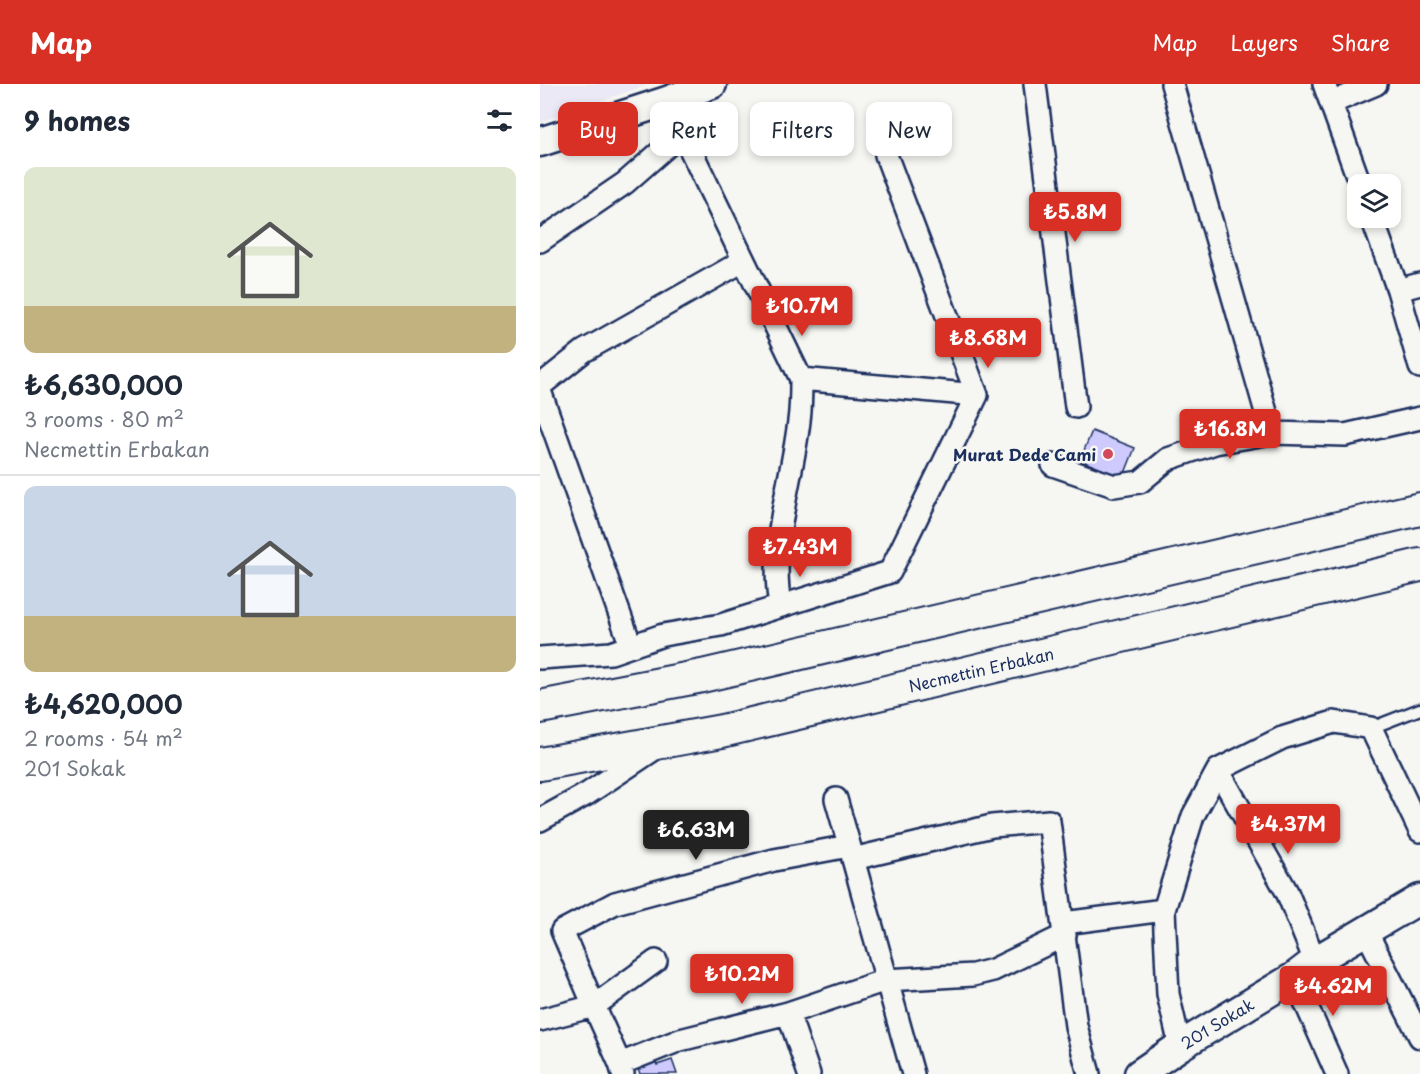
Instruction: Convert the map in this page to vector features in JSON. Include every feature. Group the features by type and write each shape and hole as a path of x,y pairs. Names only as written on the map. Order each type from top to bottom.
{"main road":[{"path":"540,707 702,676 1420,509"},
{"name":"Necmettin Erbakan","path":"540,764 722,731 1420,565"}],"street":[{"path":"540,142 712,84"},
{"path":"1035,84 1076,407"},
{"path":"1172,84 1272,434"},
{"path":"1356,174 1328,94 1376,84"},
{"path":"540,241 625,183 656,156"},
{"path":"693,156 801,379 799,421 781,515 776,582 780,605"},
{"path":"540,658 611,653 663,636 721,625 890,572 977,395 886,156"},
{"path":"1376,228 1398,290 1420,367"},
{"path":"540,386 584,351 743,261"},
{"path":"1398,290 1420,284"},
{"path":"801,379 977,395"},
{"path":"540,391 631,646"},
{"path":"1053,465 1114,486 1140,482 1168,459 1215,443 1272,434 1345,435 1420,418"},
{"path":"1361,579 1420,572"},
{"path":"1180,1046 1168,994 1164,910 1193,816 1218,770 1282,738 1334,722 1371,728 1420,831"},
{"path":"540,820 588,794 665,741"},
{"path":"1218,770 1287,892 1304,969 1337,1074"},
{"path":"836,799 913,1074"},
{"path":"1089,1074 1077,1026 1065,929 1049,821 992,826 851,852 774,860 615,903 562,931 621,1069 680,1040 788,1013 886,980 973,975 993,970 1065,929 1164,910"},
{"name":"201 Sokak","path":"1138,1074 1420,899"},
{"path":"1366,931 1420,1037"},
{"path":"540,1020 594,1006 656,961"},
{"path":"788,1013 809,1074"}],"lane":[{"path":"1371,728 1420,708"}],"shaded area":[{"path":"540,84 650,84 598,102 558,102 558,116 540,122"}],"building":[{"name":"Murat Dede Cami","path":"1092,431 1135,448 1123,478 1080,460"},
{"path":"654,1057 657,1065 672,1060 677,1074 640,1074 636,1063"}],"place":[{"name":"Murat Dede Cami","path":"1108,454"}]}
